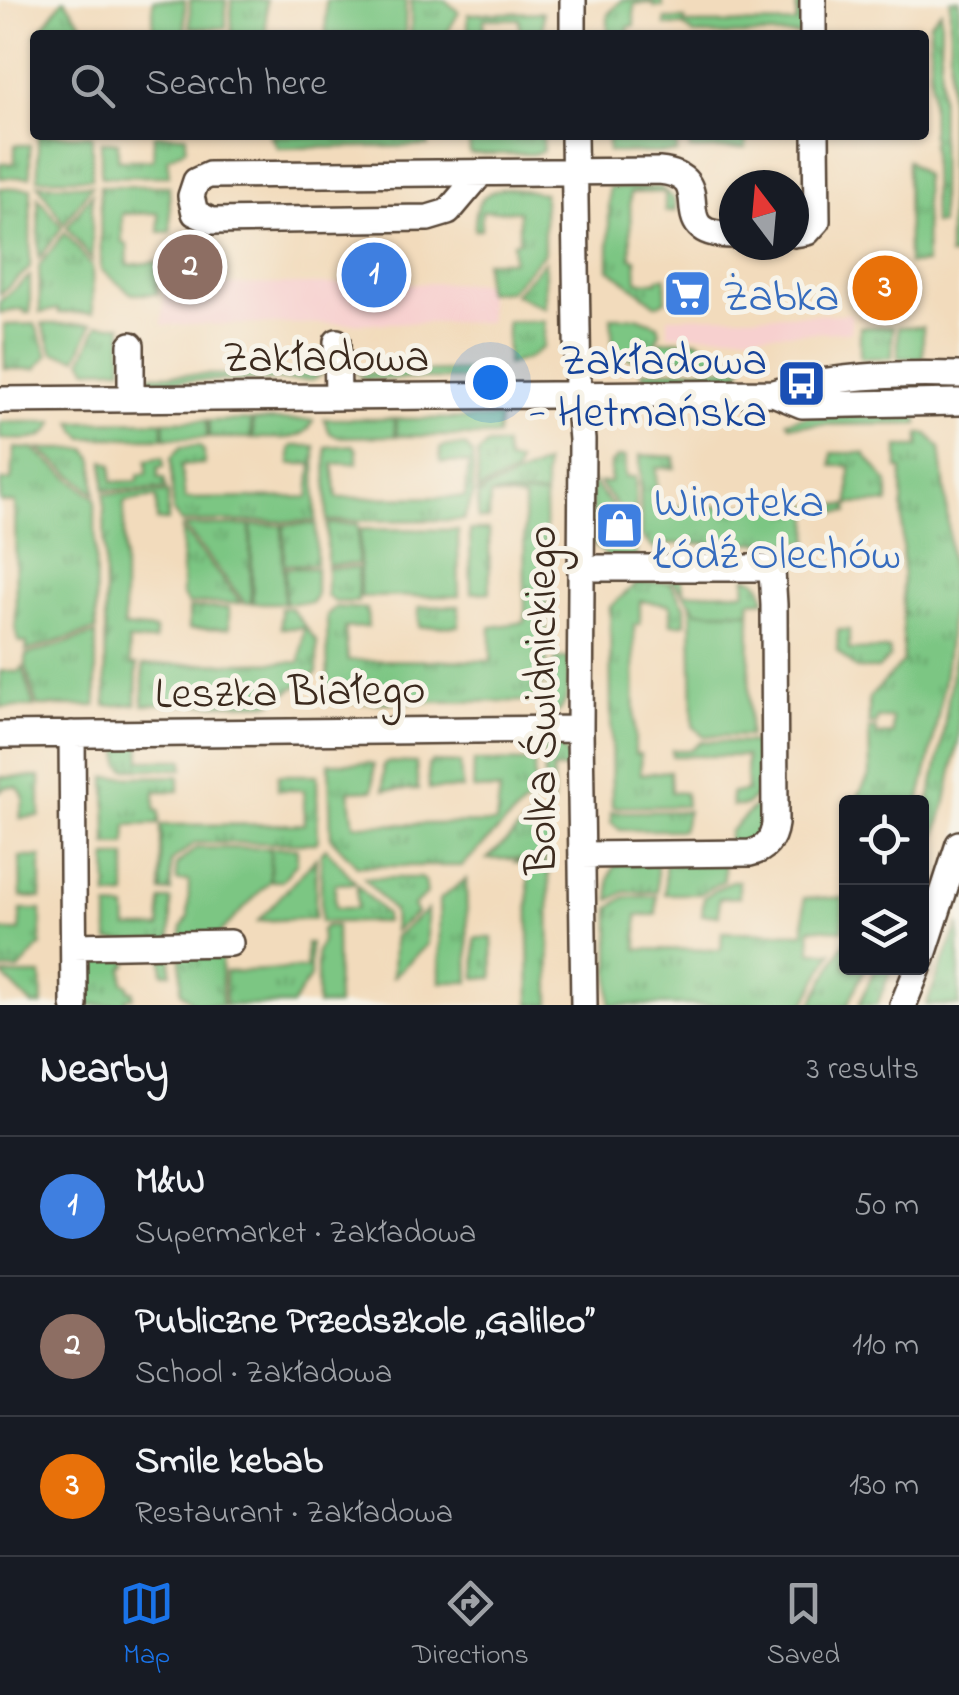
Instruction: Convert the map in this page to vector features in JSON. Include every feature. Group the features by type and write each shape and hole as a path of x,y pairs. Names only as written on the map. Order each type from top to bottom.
{"street":[{"path":"573,0 573,30"},
{"path":"813,0 813,30"},
{"name":"Bolka Świdnickiego","path":"574,140 582,440 580,728 584,1005"},
{"path":"809,230 817,222 816,140"},
{"path":"481,173 448,212 428,218 212,222 198,217 191,201 196,181 210,175 575,170 675,173 690,186 696,222 702,231 719,235"},
{"path":"337,342 338,397"},
{"path":"131,345 131,398"},
{"name":"Zakładowa","path":"0,400 773,394 802,384 888,374 959,375"},
{"name":"Zakładowa","path":"773,394 802,405 959,402"},
{"path":"580,568 764,568 772,571 774,579 775,637 775,824 765,846 750,853 582,855"},
{"name":"Leszka Białego","path":"0,735 580,728"},
{"path":"72,734 74,1005"},
{"path":"929,936 959,844"},
{"path":"74,946 230,943"},
{"path":"903,1005 915,975"}],"shaded area":[{"path":"487,283 489,322 162,325 164,285"},
{"path":"851,314 851,332 668,335 668,317"}],"green space":[{"path":"65,0 86,30 41,30"},
{"path":"153,0 185,0 185,30 153,30"},
{"path":"190,0 226,0 226,28 190,28"},
{"path":"231,0 266,0 266,30 232,30"},
{"path":"326,0 406,0 405,30 326,30"},
{"path":"411,0 445,0 459,12 449,30 411,30"},
{"path":"622,0 662,0 663,7 634,4 634,26 628,30 608,30 608,14"},
{"path":"797,0 802,0 803,30 688,30 683,26 665,26 665,19 685,19 685,24 796,23"},
{"path":"950,0 959,0 959,256 949,256"},
{"path":"941,11 940,224 933,224 930,22"},
{"path":"543,12 543,30 520,30 519,19 484,19 484,30 468,30 468,14"},
{"path":"38,140 92,140 92,178 38,179"},
{"path":"154,140 186,140 186,148 168,158 169,176 101,177 101,142 118,142 118,160 153,160"},
{"path":"273,140 428,140 428,146 278,148"},
{"path":"469,140 543,140 543,151 533,154 470,154"},
{"path":"608,140 677,140 677,153 608,152"},
{"path":"690,140 746,140 746,148 690,150"},
{"path":"15,145 30,145 30,177 0,178 0,164 15,163"},
{"path":"907,160 924,175 926,263 908,264"},
{"path":"38,184 92,185 64,224"},
{"path":"100,186 169,186 171,232 159,232 158,213 122,214 122,243 127,244 128,265 157,262 158,294 132,294 101,270"},
{"path":"0,188 31,188 30,268 0,294"},
{"path":"510,188 544,193 544,253 509,291 485,292 485,261 513,261 513,242 519,241 519,211 482,211 481,229 475,230 476,212 486,195"},
{"path":"609,188 661,188 673,198 676,211 665,211 665,192 630,193 631,258 636,259 637,281 657,282 665,277 666,300 657,305 609,269"},
{"path":"92,193 92,261 67,227"},
{"path":"38,197 62,227 39,259"},
{"path":"65,232 92,267 93,313 59,313 58,309 40,313 39,266"},
{"path":"545,261 545,308 514,294"},
{"path":"30,276 30,313 24,309 0,313 0,301"},
{"path":"611,317 637,317 658,325 660,332 647,359 628,358 613,347"},
{"path":"545,321 543,347 529,358 507,365 507,322"},
{"path":"35,324 48,355 36,369 5,369 4,325"},
{"path":"42,324 92,324 77,358 53,353"},
{"path":"98,325 122,325 122,368 88,369 82,360"},
{"path":"860,327 893,327 892,358 860,358"},
{"path":"898,327 923,327 923,358 898,358"},
{"path":"697,340 734,358 653,358 661,341"},
{"path":"743,367 739,374 643,377 642,371"},
{"path":"498,370 498,379 365,379 356,373"},
{"path":"323,374 313,380 154,381 144,375"},
{"path":"808,416 917,416 918,424 790,425 787,421"},
{"path":"499,418 497,436 397,436 396,419"},
{"path":"324,419 395,419 395,436 338,437 330,433"},
{"path":"207,420 207,438 165,438 164,421"},
{"path":"251,420 251,438 209,438 209,421"},
{"path":"253,420 313,420 309,428 296,436 253,438"},
{"path":"163,421 163,438 84,438 72,422"},
{"path":"0,422 54,422 45,434 24,440 0,439"},
{"path":"919,434 928,434 940,448 948,525 951,603 940,704 921,795 859,795 870,774 869,729 876,729 877,735 893,734 892,718 877,718 876,724 869,724 869,698 903,662 902,469 898,469 898,447 919,447"},
{"path":"353,445 357,463 333,464 337,498 465,497 469,463 441,462 440,449 465,446 473,454 473,496 463,520 327,521 326,447"},
{"path":"487,445 504,445 507,461 518,462 516,473 478,490 478,454"},
{"path":"199,446 204,451 204,464 181,465 185,499 309,497 312,464 290,464 290,449 315,446 316,521 181,522 173,512 171,458 181,447"},
{"path":"15,448 33,449 95,498 96,630 26,651 27,643 19,642 16,630 15,503 0,502 1,481 11,480"},
{"path":"39,449 86,449 94,460 95,493"},
{"path":"832,453 864,453 888,483 888,503 849,504 850,466 832,466"},
{"path":"640,455 675,457 675,468 656,468 657,507 848,505 848,512 810,513 809,542 659,544 659,554 641,536"},
{"path":"163,457 164,467 158,467 158,478 164,478 166,489 104,490 104,461 112,464 112,482 138,481 138,475 147,474 147,460"},
{"path":"625,457 625,477 635,477 636,509 620,510 599,483 610,482 611,463"},
{"path":"545,464 545,495 493,494 545,496 547,678 530,701 328,703 327,615 335,607 367,609 368,627 345,628 348,660 491,661 491,627 525,622 524,499 490,495 489,519 478,519 478,495 485,494 478,493"},
{"path":"591,480 616,511 607,512 607,537 631,537 631,514 636,514 636,559 609,558 593,543"},
{"path":"168,492 168,521 157,521 156,497 124,502 124,627 155,630 155,641 128,641 131,665 137,665 136,704 106,706 104,494"},
{"path":"316,524 316,564 284,565 284,525"},
{"path":"327,524 358,524 358,564 327,565"},
{"path":"250,525 251,603 245,603 184,526"},
{"path":"251,525 282,525 284,603 253,603"},
{"path":"182,529 241,603 188,604 182,595"},
{"path":"360,529 458,530 459,596 360,597"},
{"path":"470,530 489,530 490,592 471,593"},
{"path":"285,568 316,568 316,596 311,603 285,603"},
{"path":"327,568 358,568 358,602 335,602 327,596"},
{"path":"681,577 684,593 745,592 746,577 751,578 760,584 765,600 750,601 750,612 697,611 671,578"},
{"path":"670,582 685,606 685,624 671,624 670,605 640,601 640,624 634,625 635,754 640,754 641,774 670,771 671,792 685,793 686,806 612,807 610,607 637,583"},
{"path":"691,603 697,611 750,612 749,736 703,736 693,726"},
{"path":"459,606 459,626 419,627 419,607"},
{"path":"189,608 229,608 229,628 189,629"},
{"path":"281,608 291,608 317,642 317,673 271,703 143,705 143,665 300,662 304,628 281,628"},
{"path":"959,624 959,736 929,861 929,801"},
{"path":"838,630 849,630 849,650 889,649 890,657 878,669 856,669 837,651"},
{"path":"96,634 96,706 37,706 26,655"},
{"path":"555,658 569,658 566,697 558,712 539,720 552,678"},
{"path":"23,667 34,707 0,707 0,671 18,672"},
{"path":"543,738 562,749 572,769 553,769 553,803 546,803"},
{"path":"702,741 758,743 758,794 745,806 732,806 731,793 747,791 746,756 672,756 672,750 691,750"},
{"path":"120,744 140,744 141,760 183,760 183,769 125,769 120,763"},
{"path":"474,761 534,762 535,803 525,804 462,866 357,866 331,838 329,763 374,765 373,790 349,791 354,825 496,823 500,790 473,789"},
{"path":"416,763 418,789 384,790 383,765"},
{"path":"460,763 462,789 429,789 428,765"},
{"path":"278,775 317,775 316,843 195,843 171,862 171,892 161,892 161,825 304,824 304,790 278,790"},
{"path":"179,776 179,791 155,791 159,824 127,825 126,845 107,845 106,777"},
{"path":"0,777 40,777 40,816 20,818 23,795 17,787 5,787 0,792"},
{"path":"758,803 765,803 765,824 758,839 729,846 729,832"},
{"path":"688,811 682,830 620,830 611,822 611,812"},
{"path":"543,816 550,835 547,859 487,859 532,817 532,823 543,823"},
{"path":"196,848 270,848 270,881 218,935 182,937 182,927 188,918 189,881 177,881 176,865"},
{"path":"270,848 297,848 297,862 282,881 270,881"},
{"path":"326,848 356,883 335,884 335,908 357,908 357,885 385,914 385,922 321,922 321,853"},
{"path":"20,857 41,857 41,898 21,897"},
{"path":"107,857 126,857 126,896 108,897"},
{"path":"316,858 315,918 258,921"},
{"path":"513,862 544,862 549,867 550,1005 530,1005 528,865"},
{"path":"615,864 657,864 657,892 625,892 610,900 609,878"},
{"path":"665,864 724,864 724,880 700,894 665,894"},
{"path":"364,878 421,878 427,894 413,906 417,913 394,931 393,911"},
{"path":"466,879 469,982 440,982 439,900"},
{"path":"731,881 739,881 739,897 719,898 719,915 702,915 704,897"},
{"path":"657,896 656,915 637,915 637,949 721,950 722,932 804,933 804,898 839,898 839,930 810,928 811,952 832,952 804,1005 610,1005 610,907 625,897"},
{"path":"161,900 171,900 171,941 108,941 108,908 126,909 127,928 160,928"},
{"path":"21,910 41,910 41,945 19,970 0,970 0,931 20,931"},
{"path":"427,910 427,945 393,977 394,937"},
{"path":"959,923 959,1005 926,1005 957,929"},
{"path":"336,926 337,1005 317,1005 317,951 322,941 321,930"},
{"path":"475,938 492,938 493,978 476,978"},
{"path":"306,943 310,943 310,977 292,1005 225,1005 225,972 306,968"},
{"path":"221,948 222,1005 195,1005 181,992 181,950"},
{"path":"85,951 171,954 171,973 163,973 162,954 128,955 123,982 133,991 133,997 126,998 126,1005 83,1005"},
{"path":"839,952 839,975 862,975 848,1005 811,1005"},
{"path":"2,975 41,975 42,1005 32,1005"},
{"path":"872,975 889,975 877,1005 859,1005"}],"place":[{"name":"Publiczne Przedszkole „Galileo”","path":"190,267"},
{"name":"M&W","path":"374,275"},
{"name":"Smile kebab","path":"885,288"},
{"name":"Żabka","path":"688,294"},
{"name":"Zakładowa - Hetmańska","path":"802,384"},
{"name":"Winoteka Łódź Olechów","path":"619,526"}]}
